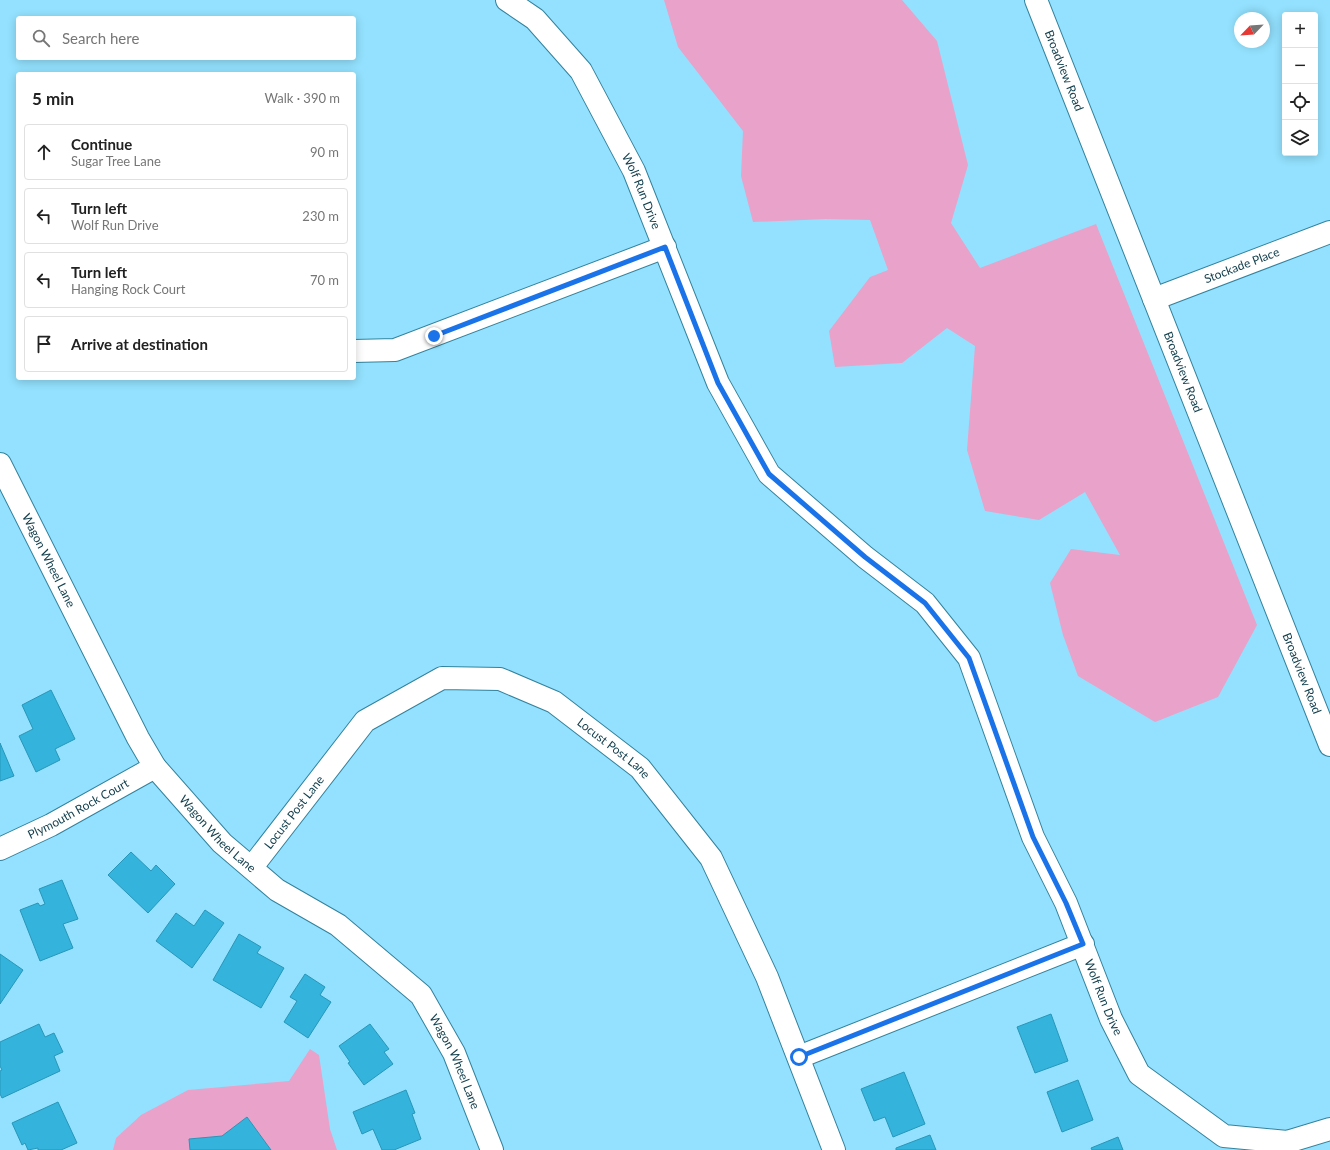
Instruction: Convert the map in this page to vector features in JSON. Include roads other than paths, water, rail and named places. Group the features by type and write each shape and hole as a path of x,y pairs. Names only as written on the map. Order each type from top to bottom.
{"street":[{"name":"Wolf Run Drive","path":"507,0 536,19 582,71 634,170 718,383 769,474 865,557 925,603 969,658 1033,837 1066,903 1111,1019 1139,1074 1222,1143 1287,1142 1330,1129"},
{"name":"Broadview Road","path":"1036,0 1330,744"},
{"name":"Stockade Place","path":"1154,299 1330,232"},
{"path":"356,351 395,350 665,247"},
{"name":"Wagon Wheel Lane","path":"0,464 6,491 155,767 222,844 252,867 277,890 338,925 421,995 454,1053 492,1150"},
{"name":"Locust Post Lane","path":"252,867 365,721 442,678 500,679 554,702 640,768 711,858 767,977 834,1150"},
{"name":"Plymouth Rock Court","path":"0,849 51,825 155,767"},
{"path":"799,1057 1083,944"}]}
